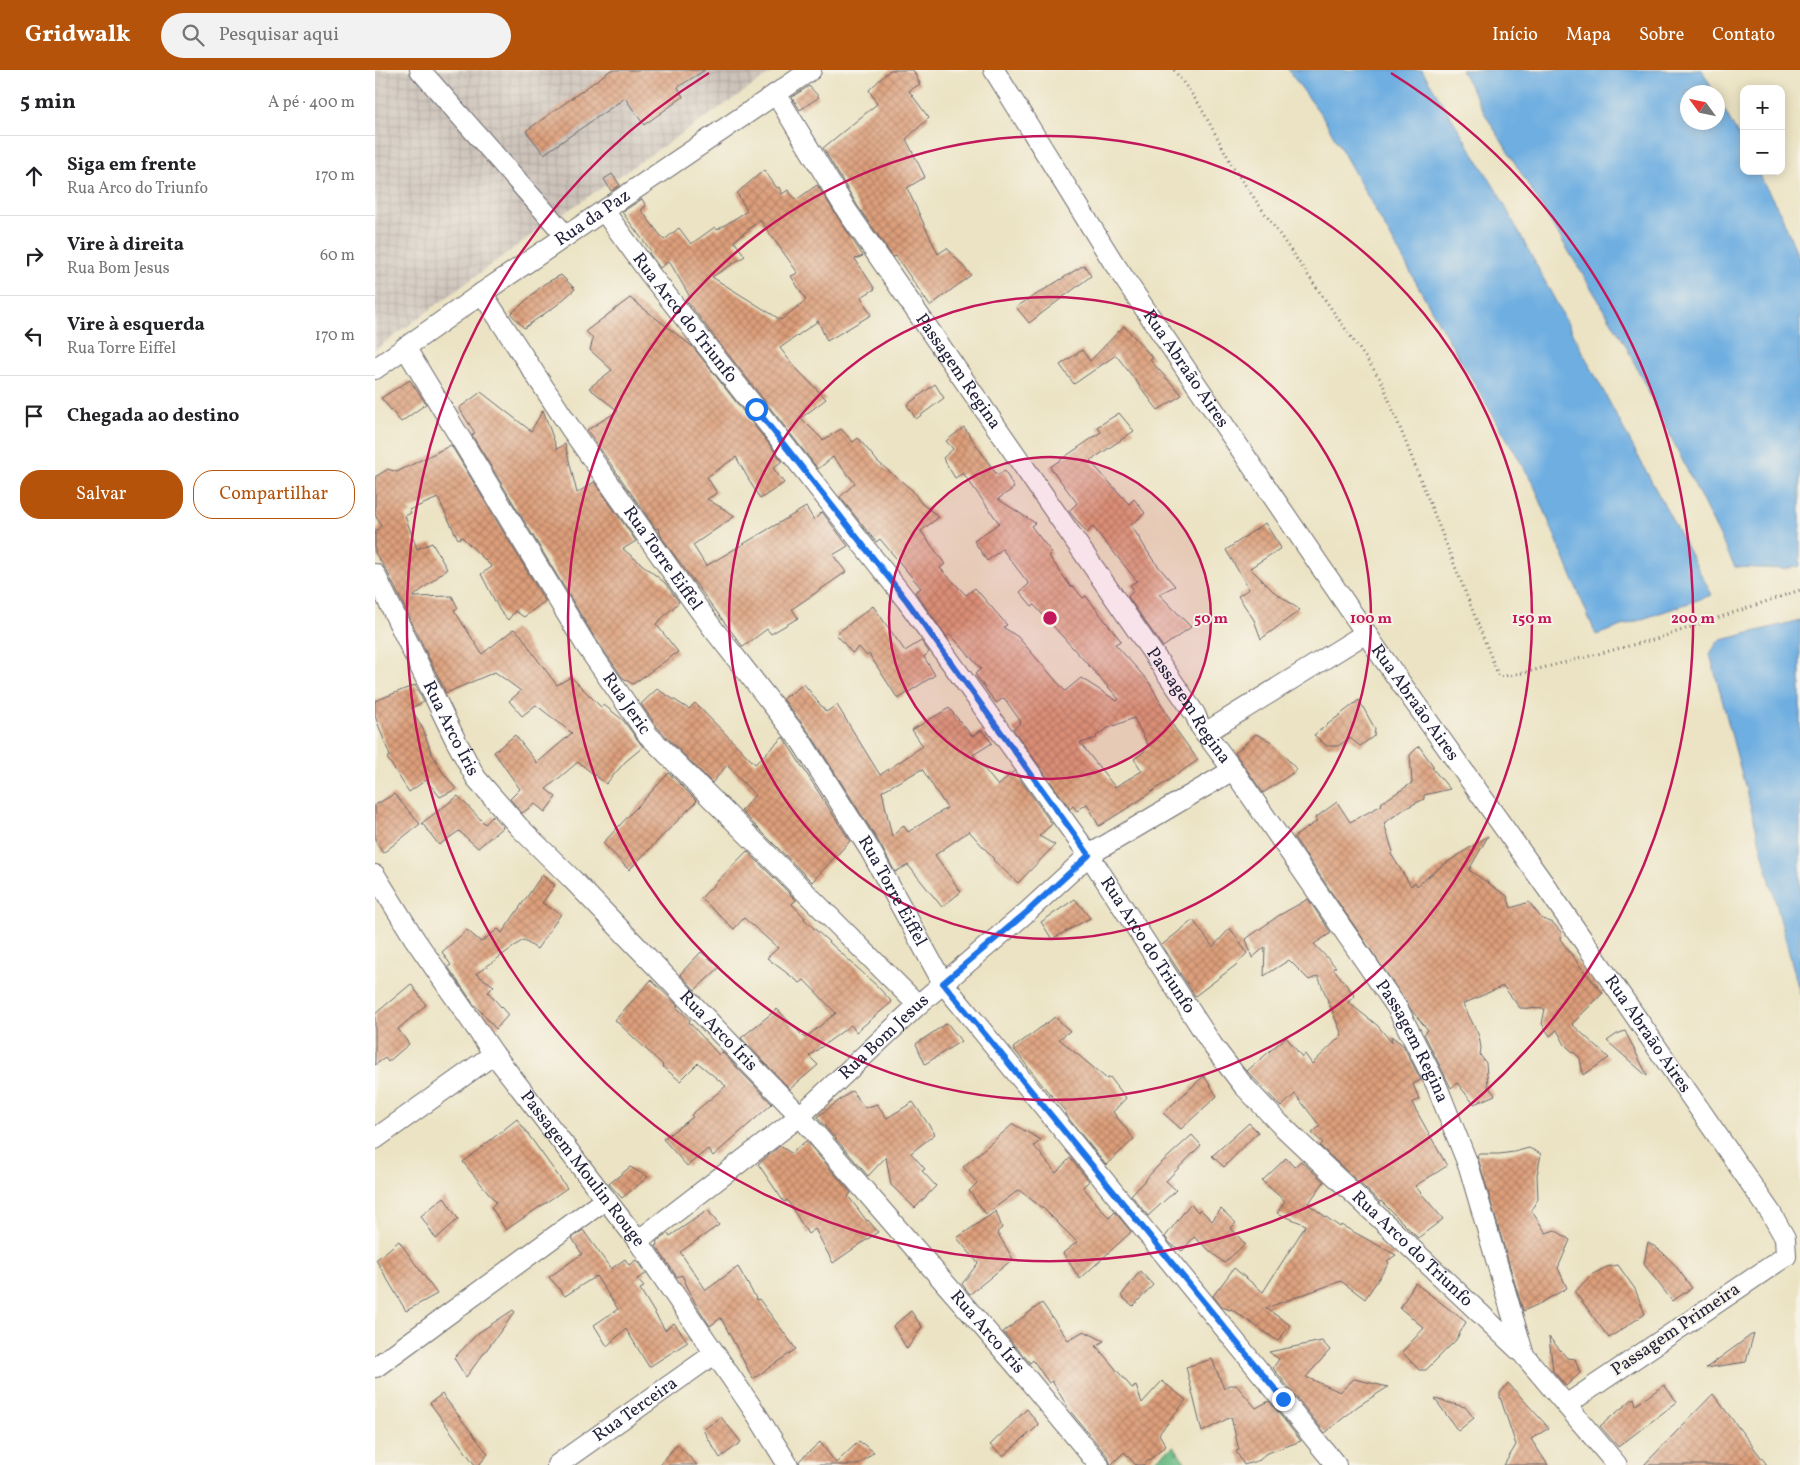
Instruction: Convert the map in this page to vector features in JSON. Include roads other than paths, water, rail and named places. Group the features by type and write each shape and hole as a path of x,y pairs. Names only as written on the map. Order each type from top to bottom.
{"street":[{"path":"420,70 566,236"},
{"name":"Rua da Paz","path":"375,369 482,293 811,70"},
{"name":"Rua Abraão Aires","path":"994,70 1113,262 1365,633 1549,891 1771,1213 1785,1238 1786,1256"},
{"name":"Passagem Regina","path":"776,94 847,211 1195,714 1205,733 1233,770 1398,1009 1436,1084 1469,1167 1523,1354"},
{"name":"Rua Arco do Triunfo","path":"604,211 650,274 907,601 1089,855 1213,1046 1243,1085 1279,1123 1523,1354 1617,1465"},
{"name":"Rua Torre Eiffel","path":"482,293 571,429 651,542 714,630 801,741 870,850 943,983 1336,1465"},
{"name":"Rua Jeric","path":"405,347 585,644 648,735 918,1006"},
{"name":"Rua Arco Íris","path":"375,574 475,778 519,827 572,879 800,1116 1016,1365 1099,1465"},
{"path":"1205,733 1365,633"},
{"name":"Rua Bom Jesus","path":"638,1241 800,1116 943,983 1027,912 1089,855 1233,770"},
{"name":"Passagem Moulin Rouge","path":"375,875 414,938 494,1054 638,1241 757,1415 788,1465"},
{"path":"375,1139 494,1054"},
{"path":"377,1367 605,1199"},
{"name":"Passagem Primeira","path":"1566,1405 1786,1256"},
{"name":"Rua Terceira","path":"557,1465 714,1354"}],"water":[{"path":"1288,70 1422,70 1498,193 1712,595 1596,635 1533,483 1440,325 1323,117"},
{"path":"1461,70 1702,70 1710,85 1680,85 1680,130 1725,130 1725,111 1740,139 1740,175 1759,175 1781,214 1800,261 1800,566 1784,569 1735,567 1624,342 1485,114"},
{"path":"1800,620 1800,994 1710,654 1718,641"}]}
